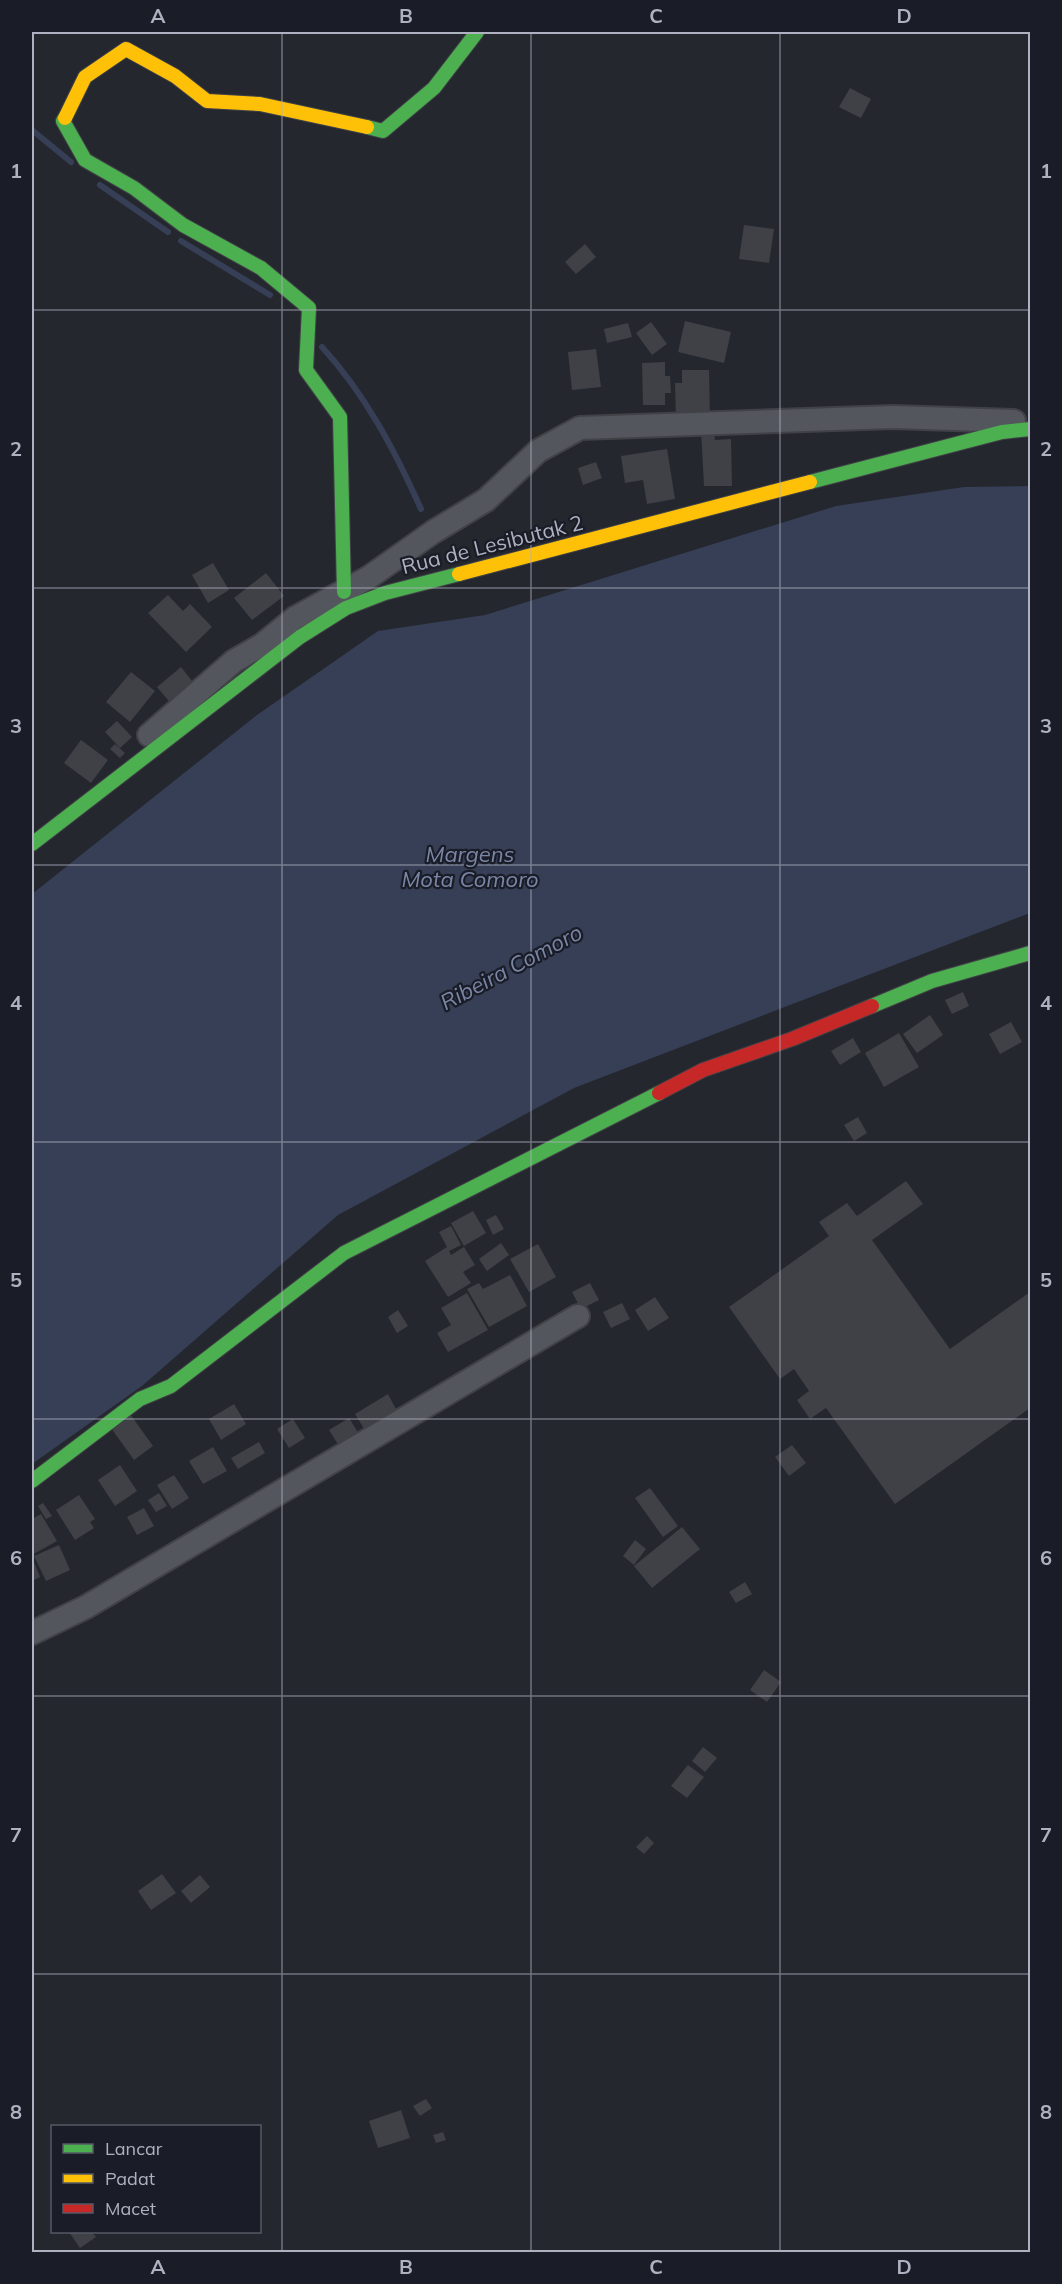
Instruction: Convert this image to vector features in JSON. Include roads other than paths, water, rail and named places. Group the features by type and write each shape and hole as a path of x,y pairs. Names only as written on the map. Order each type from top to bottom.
{"street":[{"path":"344,592 340,417 306,370 309,308 261,268 183,225 134,188 85,160 63,121 85,77 126,49 175,76 207,101 260,104 383,130 434,88 477,32"},
{"path":"116,778 151,733 234,661 262,645 295,618 344,592 486,500 538,451 580,428 893,417 1030,421"},
{"name":"Rua de Lesibutak 2","path":"32,844 300,637 346,608 365,601 1002,432 1030,429"},
{"path":"32,1480 140,1399 171,1386 344,1253 565,1143 703,1070 792,1039 932,981 1030,953"},
{"path":"32,1633 86,1607 578,1316"}],"water":[{"name":"Margens Mota Comoro","path":"1030,486 1030,913 574,1088 338,1215 142,1386 32,1464 32,894 257,715 378,631 485,615 836,506 964,487"}],"waterway":[{"path":"32,130 71,162"},
{"path":"100,185 168,232"},
{"path":"181,241 270,295"},
{"path":"322,347 366,404 401,466 421,509"}],"water label":[{"name":"Ribeira Comoro","path":"511,967"}]}
